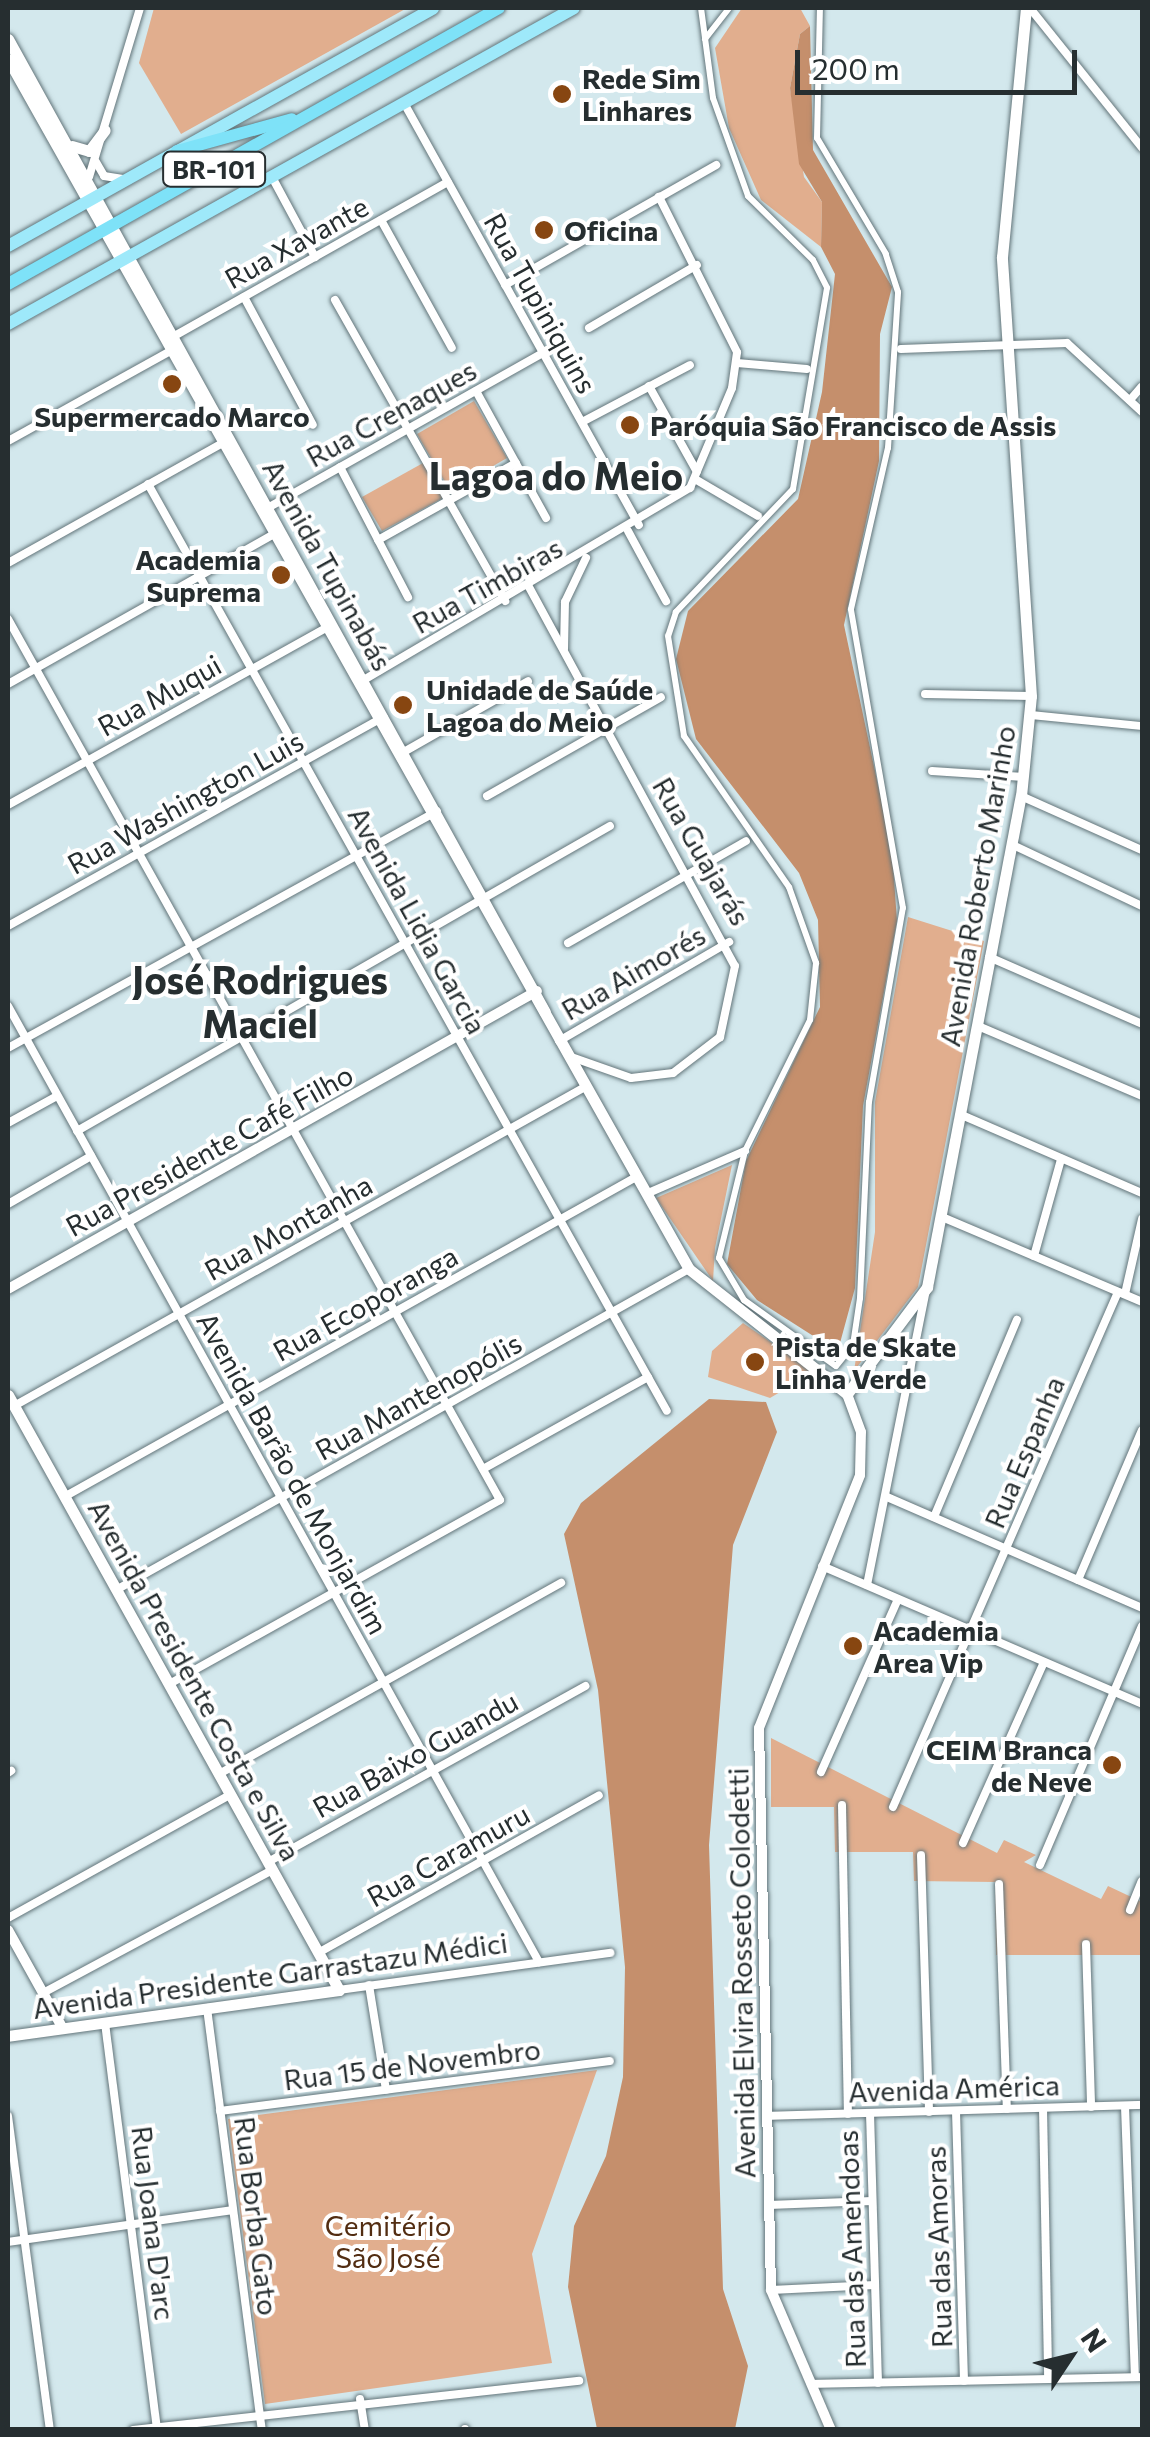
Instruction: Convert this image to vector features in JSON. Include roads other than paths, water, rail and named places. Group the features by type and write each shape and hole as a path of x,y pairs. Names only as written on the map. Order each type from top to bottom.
{"highway":[{"name":"BR-101","path":"8,284 499,8"},
{"path":"177,151 313,113"}],"main road":[{"path":"8,246 433,8"},
{"path":"12,319 574,8"},
{"name":"Avenida Roberto Marinho","path":"927,1287 964,1116 989,956 1014,846 1031,715 1002,257 1028,8"},
{"path":"8,39 88,177 94,197"},
{"path":"8,60 94,197"},
{"path":"69,144 90,151 105,130"},
{"name":"Avenida Tupinabás","path":"94,197 328,626 689,1269 847,1394"},
{"path":"847,1394 927,1287"},
{"name":"Avenida Presidente Costa e Silva","path":"10,1400 338,1990"},
{"name":"Avenida Presidente Garrastazu Médici","path":"8,2036 338,1990"}],"street":[{"path":"88,177 140,8"},
{"path":"701,8 704,46 748,196 813,260 827,288 794,489 676,612 668,636 684,736 789,886 816,963 810,1020 744,1151 720,1271 744,1300 842,1365 865,1266 869,1102 903,908 851,609 888,448 898,292 886,254 817,138 818,10"},
{"path":"704,46 729,8"},
{"path":"1028,8 1142,148"},
{"name":"Rua Tupiniquins","path":"404,104 639,525"},
{"path":"96,155 104,176 127,178"},
{"path":"505,285 716,166"},
{"path":"272,176 315,257"},
{"name":"Rua Xavante","path":"8,441 244,297 448,182"},
{"path":"564,651 565,602 588,554 678,502 696,476 737,363 726,316 659,197"},
{"path":"381,220 452,348"},
{"path":"589,328 697,264"},
{"path":"244,297 314,425"},
{"path":"335,300 505,601"},
{"path":"900,349 1009,342 1075,346 1142,412"},
{"name":"Rua Crenaques","path":"264,510 543,353"},
{"path":"737,363 808,368"},
{"path":"582,422 690,365"},
{"path":"650,386 696,476 758,516"},
{"path":"1130,400 1142,386"},
{"path":"476,391 546,518"},
{"path":"8,564 226,441"},
{"path":"378,540 516,463"},
{"path":"340,468 408,598"},
{"name":"Avenida Lidia Garcia","path":"148,484 667,1411"},
{"path":"628,531 666,600"},
{"path":"8,684 277,533"},
{"name":"Rua Timbiras","path":"360,682 588,554"},
{"name":"Rua Guajarás","path":"529,587 729,942 731,1016 698,1057 673,1074 632,1078 567,1055"},
{"path":"8,619 500,1500 168,1684"},
{"name":"Rua Muqui","path":"8,805 328,626"},
{"path":"400,754 528,681"},
{"path":"925,694 1031,696"},
{"path":"487,796 661,697"},
{"path":"1031,715 1142,726"},
{"name":"Rua Washington Luis","path":"8,926 380,719"},
{"path":"932,771 1024,777"},
{"path":"1021,796 1142,850"},
{"path":"8,1048 432,813"},
{"path":"77,1131 610,826"},
{"path":"568,943 746,840"},
{"path":"1014,846 1142,906"},
{"name":"Rua Aimorés","path":"557,1037 729,942"},
{"path":"989,956 1142,1024"},
{"name":"Rua Presidente Café Filho","path":"8,1289 533,994"},
{"name":"Avenida Barão de Monjardim","path":"8,1006 539,1962"},
{"path":"978,1026 1142,1096"},
{"name":"Rua Montanha","path":"10,1400 178,1314 585,1087"},
{"path":"8,1123 58,1096"},
{"path":"964,1116 1142,1194"},
{"path":"646,1194 744,1151"},
{"path":"8,1204 91,1156"},
{"path":"1034,1256 1061,1158"},
{"name":"Rua Ecoporanga","path":"64,1497 636,1177"},
{"path":"942,1217 1142,1302"},
{"name":"Rua Espanha","path":"893,1807 1121,1293 1142,1219"},
{"name":"Rua Mantenopólis","path":"116,1590 689,1269"},
{"name":"Avenida Roberto Marinho","path":"868,1585 927,1287"},
{"path":"934,1517 1017,1320"},
{"path":"483,1469 648,1377"},
{"path":"847,1394 862,1460 822,1566 1142,1704"},
{"path":"1078,1580 1142,1430"},
{"path":"887,1497 1142,1608"},
{"name":"Avenida Elvira Rosseto Colodetti","path":"822,1566 759,1728 771,2290 831,2430"},
{"path":"218,1774 560,1583"},
{"path":"821,1772 898,1598"},
{"path":"1040,1865 1142,1626"},
{"path":"963,1843 1044,1662"},
{"name":"Rua Baixo Guandu","path":"43,1993 585,1686"},
{"path":"8,1918 230,1795"},
{"name":"Rua Caramuru","path":"318,1954 599,1795"},
{"path":"842,1806 848,2114"},
{"path":"921,1854 929,2112"},
{"path":"1130,1910 1142,1881"},
{"path":"998,1884 1006,2110"},
{"path":"8,1930 63,2028"},
{"path":"1086,1944 1090,2107"},
{"name":"Avenida Presidente Garrastazu Médici","path":"338,1990 610,1954"},
{"path":"369,1986 386,2090"},
{"name":"Rua Borba Gato","path":"207,2008 262,2430"},
{"name":"Rua Joana D'arc","path":"105,2022 157,2428"},
{"name":"Rua 15 de Novembro","path":"220,2112 610,2061"},
{"name":"Avenida América","path":"766,2116 1142,2105"},
{"path":"810,2384 1139,2377 1126,2106"},
{"path":"1043,2108 1048,2379"},
{"name":"Rua das Amoras","path":"956,2111 964,2381"},
{"name":"Rua das Amendoas","path":"870,2113 878,2383"},
{"path":"8,2116 50,2430"},
{"path":"768,2205 872,2201"},
{"path":"8,2242 233,2210"},
{"path":"771,2290 875,2286"},
{"path":"133,2430 360,2399 579,2380"},
{"path":"360,2399 364,2430"}],"place":[{"name":"Rede Sim Linhares","path":"562,94"},
{"name":"Oficina","path":"544,230"},
{"name":"Supermercado Marco","path":"172,384"},
{"name":"Paróquia São Francisco de Assis","path":"630,425"},
{"name":"Academia Suprema","path":"281,575"},
{"name":"Unidade de Saúde Lagoa do Meio","path":"403,705"},
{"name":"Pista de Skate Linha Verde","path":"755,1362"},
{"name":"Academia Area Vip","path":"853,1646"},
{"name":"CEIM Branca de Neve","path":"1112,1765"}],"district":[{"name":"Lagoa do Meio","path":"556,475"},
{"name":"José Rodrigues Maciel","path":"260,1001"}],"park label":[{"name":"Cemitério São José","path":"388,2241"}]}
